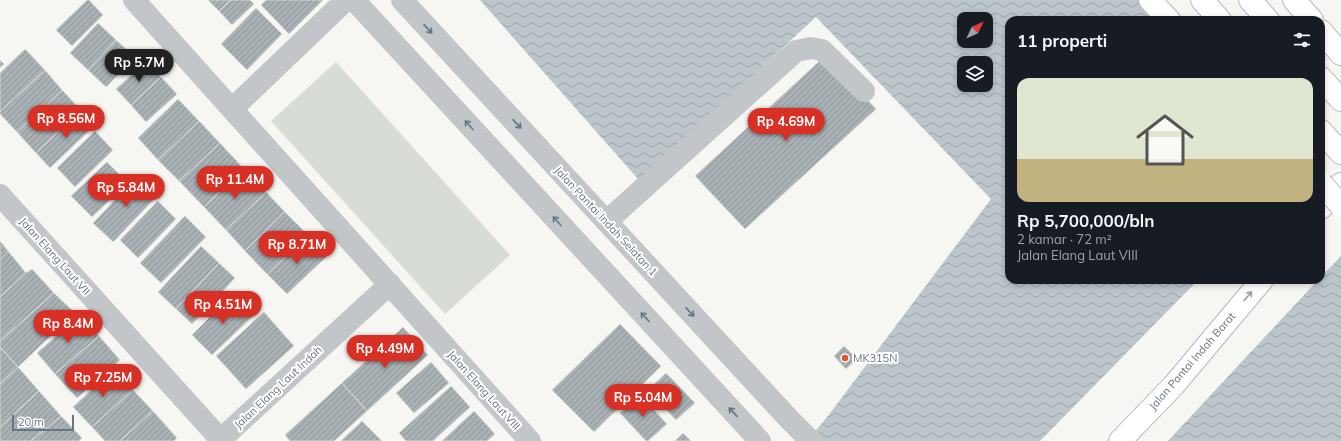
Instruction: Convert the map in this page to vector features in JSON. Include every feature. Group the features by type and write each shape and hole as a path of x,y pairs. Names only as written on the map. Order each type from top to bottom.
{"main road":[{"path":"1150,0 1165,16"},
{"path":"1202,0 1216,16"},
{"path":"1250,0 1264,16"},
{"path":"1294,0 1308,16"},
{"path":"1325,36 1341,54"},
{"path":"1325,82 1341,100"},
{"path":"1325,135 1339,150"},
{"path":"1325,203 1341,184"},
{"path":"1325,188 1341,206"},
{"name":"Jalan Pantai Indah Barat","path":"1120,441 1174,385 1259,284"}],"street":[{"name":"Jalan Elang Laut VIII","path":"134,0 530,441"},
{"path":"232,108 346,0"},
{"path":"354,0 760,441"},
{"name":"Jalan Pantai Indah Selatan 1","path":"402,0 811,441"},
{"path":"607,221 796,51 811,48 822,50 864,90"},
{"name":"Jalan Elang Laut VII","path":"0,195 221,440"},
{"name":"Jalan Elang Laut Indah","path":"221,440 390,284"}],"shaded area":[{"path":"336,62 510,255 445,314 271,121"}],"water":[{"path":"480,0 1139,0 1154,16 1005,16 1005,284 1194,284 1040,441 807,441 828,416 991,199 816,17 639,180"},
{"path":"1341,256 1341,441 1168,441 1314,284 1325,284 1325,273"}],"building":[{"path":"87,0 89,0 103,15 72,46 56,30"},
{"path":"208,0 231,0 219,11"},
{"path":"231,0 250,0 254,4 232,25 219,11"},
{"path":"266,0 323,0 289,34 261,5"},
{"path":"256,8 282,34 247,70 221,44"},
{"path":"98,23 116,40 88,70 70,53"},
{"path":"116,40 135,57 106,87 88,70"},
{"path":"25,49 45,70 0,112 0,73"},
{"path":"826,55 876,109 745,229 695,176"},
{"path":"0,60 4,64 0,68"},
{"path":"147,61 161,77 131,105 116,89"},
{"path":"45,70 62,90 17,132 0,114 0,112"},
{"path":"161,77 177,94 146,122 131,105"},
{"path":"62,90 81,110 36,153 17,132"},
{"path":"178,99 199,121 158,160 138,138"},
{"path":"81,110 95,125 50,168 36,153"},
{"path":"199,121 220,143 179,181 158,160"},
{"path":"95,131 113,150 75,187 57,168"},
{"path":"220,143 244,169 204,207 179,181"},
{"path":"107,162 128,183 92,217 71,196"},
{"path":"244,169 266,192 226,230 204,207"},
{"path":"140,174 160,193 113,242 93,223"},
{"path":"266,192 285,212 245,251 226,230"},
{"path":"158,201 176,219 138,258 120,240"},
{"path":"285,212 308,235 267,274 245,251"},
{"path":"185,216 206,237 161,283 140,263"},
{"path":"308,235 327,256 287,294 267,274"},
{"path":"0,241 8,251 0,259"},
{"path":"201,246 219,263 176,309 158,292"},
{"path":"8,251 26,273 0,297 0,259"},
{"path":"219,263 235,278 192,324 176,309"},
{"path":"32,269 54,293 0,341 0,297"},
{"path":"54,293 75,313 18,367 0,347 0,341"},
{"path":"233,294 254,315 212,355 192,335"},
{"path":"264,312 294,346 246,389 216,356"},
{"path":"80,315 99,336 55,374 37,353"},
{"path":"620,324 661,366 594,432 552,390"},
{"path":"403,327 428,355 367,411 342,383"},
{"path":"99,336 120,360 77,398 55,374"},
{"name":"MK315N","path":"844,346 857,359 846,369 834,356"},
{"path":"0,347 18,367 0,384"},
{"path":"431,362 449,383 414,413 396,393"},
{"path":"18,367 39,391 0,427 0,384"},
{"path":"114,369 133,390 92,427 73,407"},
{"path":"666,373 695,403 676,420 648,390"},
{"path":"342,383 367,411 334,441 290,441 285,435"},
{"path":"451,386 470,407 433,441 406,441 399,433"},
{"path":"133,390 153,411 120,441 105,441 92,427"},
{"path":"39,391 61,416 31,441 0,441 0,427"},
{"path":"640,395 667,424 648,441 646,441 620,413"},
{"path":"153,411 177,438 174,441 120,441"},
{"path":"474,411 495,434 487,441 442,441"},
{"path":"61,416 82,438 79,441 31,441"},
{"path":"362,421 382,441 341,441"},
{"path":"683,433 691,441 675,441"}],"place":[{"name":"MK315N","path":"845,358"}]}
